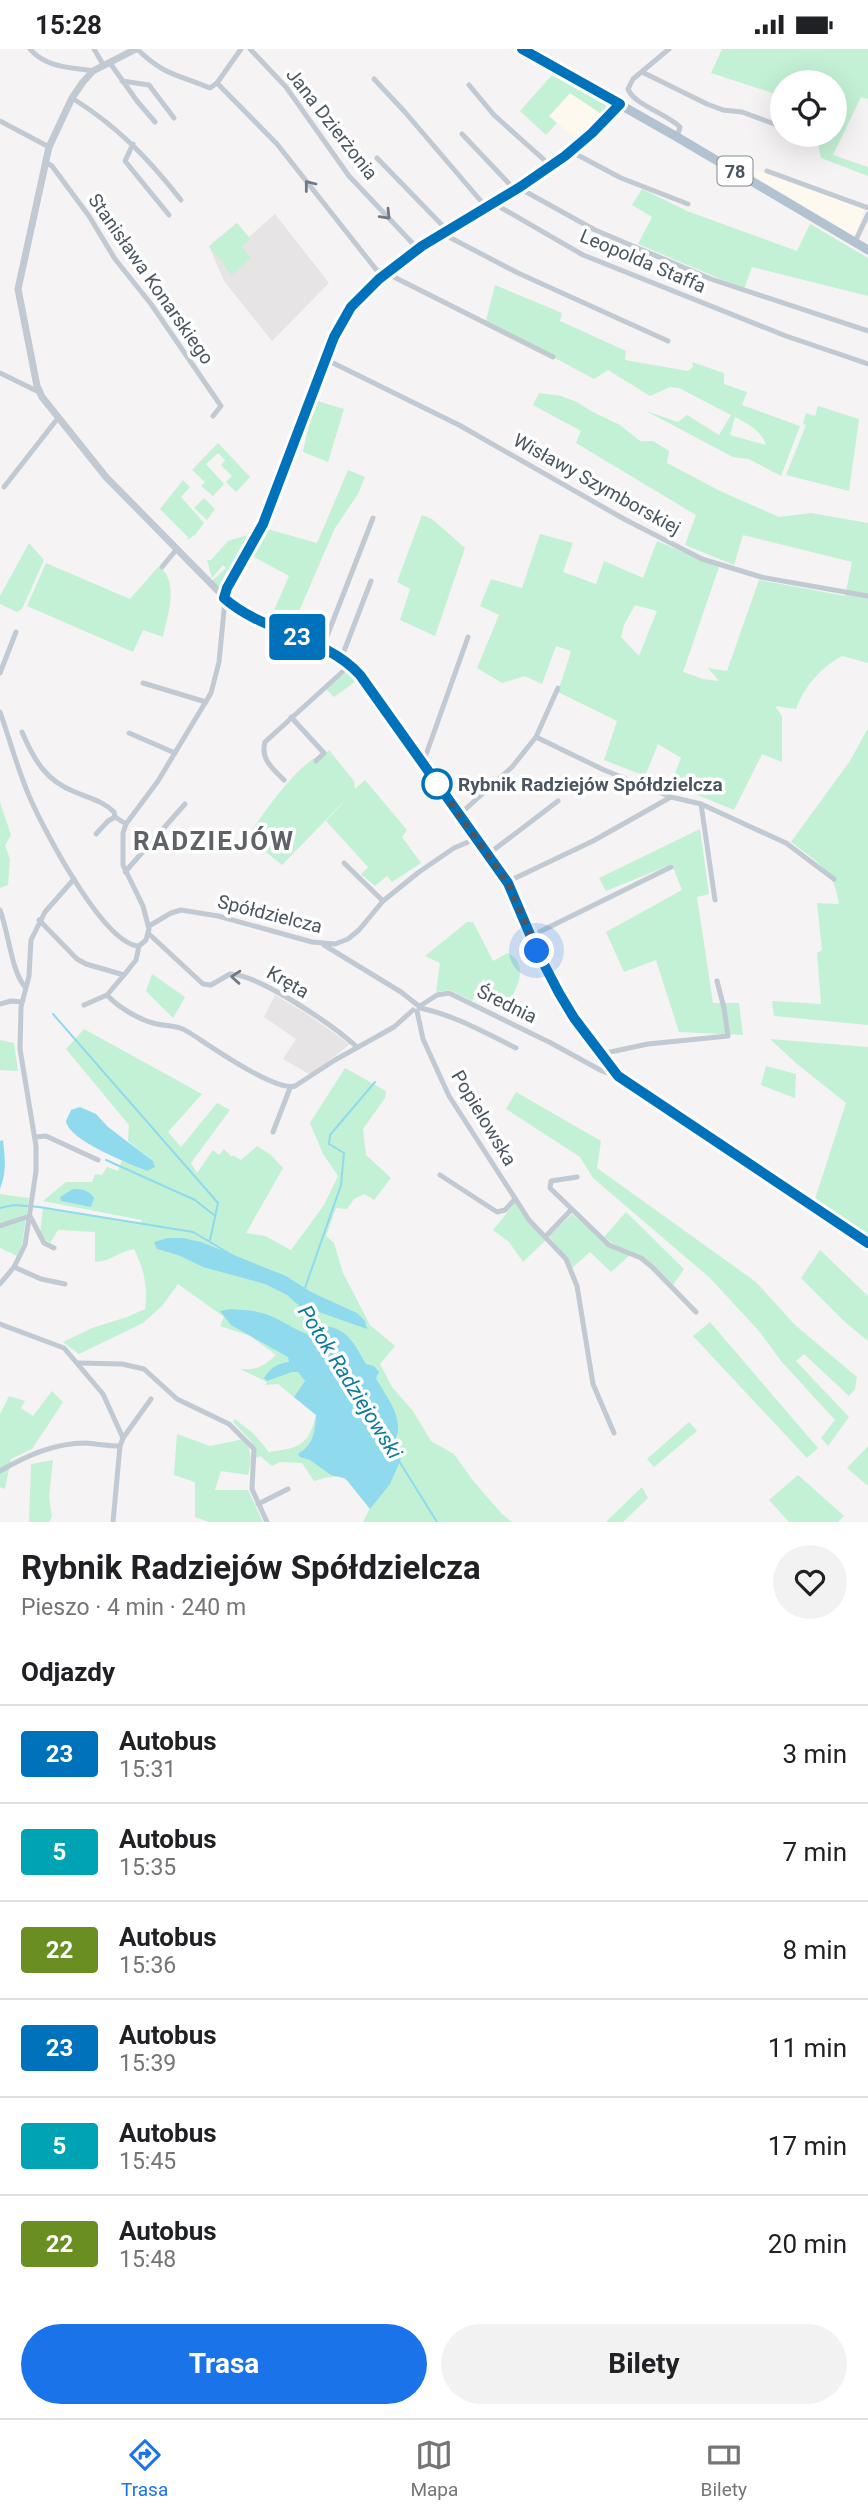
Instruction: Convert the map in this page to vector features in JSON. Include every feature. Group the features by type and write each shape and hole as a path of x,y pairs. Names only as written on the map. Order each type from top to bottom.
{"main road":[{"name":"78","path":"522,49 868,250"}],"street":[{"path":"30,49 50,64 93,71"},
{"path":"94,49 155,122"},
{"path":"242,49 217,83 210,88 188,79 179,79 151,63 136,49 93,71 72,98 49,147 18,289 39,392 106,477 224,598 250,615 341,659 364,680 507,882 559,993 618,1076 868,1243"},
{"name":"Jana Dzierżonia","path":"250,49 286,86 349,176 418,249"},
{"path":"670,49 629,84 630,94 672,119 680,127 677,137"},
{"path":"642,72 707,104 723,110 742,112 770,122"},
{"path":"374,79 486,207"},
{"path":"122,81 149,85 174,118"},
{"path":"217,83 276,144 384,275 553,357"},
{"path":"469,85 494,115 551,166"},
{"path":"72,98 99,115 133,144 181,200"},
{"path":"518,188 543,176 574,153 620,104"},
{"path":"0,121 49,147"},
{"path":"84,1005 107,995 136,960 139,946 149,935 143,906 125,872 121,849 126,824 159,781 206,702 219,662 227,588 265,518 346,313 356,300 384,275 418,249 551,166 592,133"},
{"name":"Leopolda Staffa","path":"462,134 518,188 595,230 743,291 868,331"},
{"path":"133,144 125,162 169,215"},
{"path":"574,153 621,178 688,204"},
{"path":"377,157 443,226 447,236 518,273 668,341"},
{"name":"Stanisława Konarskiego","path":"45,162 52,166 89,216 115,259 151,304 221,406 213,416"},
{"path":"767,171 868,208"},
{"name":"Leopolda Staffa","path":"493,203 583,255 786,336 868,364"},
{"path":"855,242 868,214"},
{"name":"Wisławy Szymborskiej","path":"326,359 459,425 624,519 702,559 761,577 868,596"},
{"path":"0,373 39,392"},
{"path":"4,487 58,418"},
{"path":"322,649 373,518"},
{"path":"162,567 176,549"},
{"path":"341,659 371,581"},
{"path":"0,673 16,632"},
{"path":"423,764 468,637"},
{"path":"284,780 267,763 263,747 265,742 350,665"},
{"path":"143,683 206,702"},
{"path":"458,815 512,767 536,737 558,688"},
{"path":"0,712 29,795 74,879 104,922 132,945 139,946"},
{"path":"291,717 324,753 316,761"},
{"path":"22,732 38,765 53,782 104,804 114,811 115,817 126,824"},
{"path":"129,733 175,754"},
{"path":"536,737 604,770 671,797 701,804 786,843 834,879"},
{"path":"507,882 593,841 671,797"},
{"path":"487,855 558,801"},
{"path":"125,872 185,804"},
{"path":"701,804 715,900"},
{"path":"96,834 115,817"},
{"name":"Spółdzielcza","path":"149,926 181,910 218,916 324,945 335,944 348,939 359,930 383,901 454,848 475,839"},
{"path":"344,863 383,901"},
{"path":"531,936 671,867"},
{"path":"0,1284 14,1267 25,1245 37,1154 22,1066 20,1033 22,1002 29,976 31,940 39,920 74,879"},
{"path":"0,910 10,941 16,977 25,987"},
{"path":"39,920 77,959 124,975"},
{"name":"Kręta","path":"149,935 203,983 212,985 230,974 248,978 306,1010 357,1047"},
{"path":"273,1132 290,1088 394,1027 417,1008 401,992 324,945"},
{"path":"601,1054 648,1044 728,1037 717,981"},
{"name":"Średnia","path":"417,1008 437,995 449,993 551,1042 602,1071 618,1076"},
{"path":"107,995 122,1008 150,1022 179,1026 270,1082 290,1088"},
{"path":"0,1004 22,1002"},
{"name":"Średnia","path":"417,1008 434,1011 477,1028 516,1048"},
{"name":"Popielowska","path":"417,1008 423,1039 449,1096 529,1220 566,1258 577,1286 583,1336 593,1384 614,1433"},
{"path":"35,1137 46,1136 98,1160"},
{"path":"440,1175 497,1212 505,1210 515,1199"},
{"path":"577,1177 551,1181 550,1188 609,1245 640,1258 652,1267 696,1312"},
{"path":"546,1236 571,1210"},
{"path":"0,1226 31,1213"},
{"path":"31,1213 44,1243 54,1248"},
{"path":"14,1267 41,1279 65,1284"},
{"path":"0,1324 64,1348 103,1394 123,1438"},
{"path":"78,1363 122,1364 144,1369 177,1399 229,1424 254,1449 251,1479 258,1504 267,1522"},
{"path":"113,1522 120,1446 151,1399"},
{"path":"0,1471 26,1456 57,1447 85,1443 120,1446"},
{"path":"258,1504 288,1489"}],"shaded area":[{"path":"571,93 603,115 578,141 549,116"},
{"path":"724,158 865,209 856,233 853,235"},
{"path":"275,214 329,283 272,341 224,281 209,246 237,223 249,237"},
{"path":"275,995 350,1044 311,1075 283,1059 296,1039 264,1017"}],"green space":[{"path":"722,49 868,49 868,99 861,97 847,126 847,70 770,70 770,92 711,73"},
{"path":"552,75 606,105 605,113 603,115 570,93 549,116 557,123 546,135 520,111"},
{"path":"819,147 837,147 833,155 868,167 868,176 821,158"},
{"path":"642,189 687,211 797,251 810,224 868,258 868,296 752,267 744,289 638,244 652,217 632,205"},
{"path":"237,223 250,239 241,246 251,258 232,275 209,246"},
{"path":"495,285 562,313 560,321 626,351 625,360 688,371 693,367 692,362 724,373 724,384 747,392 742,405 800,426 781,476 749,459 733,457 646,411 678,422 687,415 719,435 731,415 679,388 670,387 650,396 608,370 594,379 486,321","holes":["735,417 758,432 766,445 730,435"]},
{"path":"539,393 561,396 577,402 620,425 640,441 653,441 669,451 667,463 720,491 779,517 811,513 868,523 868,663 842,656 814,678 796,709 775,706 782,716 782,762 762,754 734,810 671,784 681,758 658,744 645,776 604,760 617,721 558,692 571,651 556,646 542,684 525,676 502,683 477,668 499,615 480,606 491,579 522,588 540,534 573,543 563,572 596,584 604,561 643,578 657,541 719,567 683,672 719,681 708,668 727,671 759,580 845,596 852,562 743,535 734,565 685,545 696,515 576,443 581,431 533,405","holes":["635,605 657,611 639,656 621,637 624,625"]},
{"path":"314,400 344,409 328,462 303,452"},
{"path":"818,406 859,419 849,491 786,475 806,425 803,424 806,413 815,416"},
{"path":"218,443 250,477 236,492 226,482 232,476 221,465 225,460 218,453 206,464 224,484 213,496 201,486 205,482 192,470"},
{"path":"348,470 365,477 358,494 335,528 293,625 272,615 289,576 252,556 267,529 317,543"},
{"path":"183,480 190,487 181,497 204,523 195,535 187,540 188,537 160,509"},
{"path":"204,498 215,509 207,520 194,508"},
{"path":"422,515 432,519 465,548 435,636 400,620 410,589 397,582"},
{"path":"253,535 219,587 212,581 226,568 223,565 212,578 207,560 211,560 228,541"},
{"path":"29,543 44,560 22,609 17,612 0,604 0,596"},
{"path":"46,563 130,599 159,566 169,581 171,590 163,637 143,630 133,652 27,606"},
{"path":"349,670 359,679 334,697 326,689"},
{"path":"868,728 868,1025 774,1016 772,1001 821,1004 817,953 822,950 817,903 839,904 837,892 823,867 791,842 850,761"},
{"path":"329,750 354,781 355,789 365,780 407,830 402,837 421,863 392,882 387,876 375,886 361,874 368,867 326,821 354,791 282,865 247,837 295,775 314,758 318,762"},
{"path":"0,802 11,835 5,845 10,859 8,885 0,888"},
{"path":"700,829 709,894 697,897 713,1003 739,1003 743,1035 679,1032 656,960 624,972 606,932 682,890 672,864 606,891 599,878"},
{"path":"467,922 473,922 493,961 508,953 518,964 520,977 508,1003 486,989 484,978 472,1001 450,990 436,992 440,963 425,956"},
{"path":"152,974 185,997 173,1018 146,991"},
{"path":"84,1029 202,1094 168,1132 181,1147 217,1103 230,1110 191,1163 197,1173 213,1150 219,1155 224,1149 232,1157 233,1155 241,1160 257,1146 271,1155 283,1168 246,1233 265,1236 291,1250 324,1205 338,1176 323,1154 310,1123 345,1068 386,1091 385,1098 363,1129 366,1155 391,1178 374,1200 364,1194 354,1199 347,1209 336,1208 326,1236 334,1243 343,1273 370,1325 395,1346 380,1364 392,1387 413,1411 431,1441 454,1454 474,1482 512,1522 363,1522 370,1508 347,1481 335,1477 314,1481 302,1463 280,1462 272,1466 260,1456 257,1458 251,1441 233,1422 235,1419 254,1434 269,1452 301,1444 310,1433 316,1415 278,1384 265,1385 267,1382 240,1369 260,1367 276,1355 250,1336 220,1326 224,1317 178,1284 162,1306 143,1323 79,1354 63,1342 92,1328 145,1309 146,1301 144,1278 134,1249 95,1262 95,1232 58,1230 50,1243 40,1235 43,1208 140,1224 142,1220 43,1201 66,1182 92,1182 95,1174 102,1175 107,1167 118,1171 122,1160 147,1171 153,1161 128,1141 129,1125 66,1049"},
{"path":"770,1039 868,1047 868,1239 814,1202 846,1103"},
{"path":"0,1040 14,1043 18,1071 0,1070"},
{"path":"766,1066 796,1074 795,1098 761,1085"},
{"path":"516,1092 601,1141 597,1168 756,1282 795,1325 857,1377 855,1389 849,1396 804,1354 796,1361 849,1417 828,1446 821,1438 835,1420 781,1361 759,1331 710,1278 593,1178 580,1157 506,1109"},
{"path":"0,1194 29,1198 22,1244 17,1256 0,1248"},
{"path":"515,1203 546,1240 523,1262 509,1242 493,1230"},
{"path":"626,1212 684,1269 673,1285 648,1260 604,1237"},
{"path":"572,1214 613,1248 630,1255 611,1272 590,1252 571,1269 569,1260 549,1236"},
{"path":"820,1250 868,1296 868,1341 801,1278"},
{"path":"710,1322 818,1448 807,1458 693,1336"},
{"path":"52,1391 63,1402 32,1449 11,1459 5,1489 0,1487 0,1414 9,1396 25,1401 21,1408 33,1416"},
{"path":"689,1422 697,1431 654,1467 647,1459"},
{"path":"177,1434 210,1446 244,1439 250,1456 248,1475 221,1471 215,1490 248,1490 263,1522 209,1522 195,1517 195,1482 174,1475"},
{"path":"868,1446 868,1486 847,1468"},
{"path":"53,1460 49,1497 52,1517 49,1522 29,1522 31,1464"},
{"path":"798,1475 844,1516 838,1522 789,1522 769,1500"},
{"path":"642,1487 648,1498 623,1522 606,1522"}],"water":[{"path":"80,1107 96,1114 108,1127 153,1161 155,1167 147,1171 101,1151 77,1136 66,1121 71,1110"},
{"path":"3,1140 5,1171 0,1189 0,1141"},
{"path":"73,1189 92,1195 94,1198 91,1207 61,1201 60,1197"},
{"path":"168,1238 201,1242 286,1276 311,1292 357,1313 365,1321 367,1329 316,1311 304,1310 287,1295 265,1284 203,1267 157,1249 154,1242"},
{"path":"230,1309 263,1313 314,1336 318,1325 336,1329 348,1337 366,1364 374,1366 379,1372 376,1378 391,1403 398,1423 395,1448 401,1459 390,1484 370,1509 345,1478 331,1475 310,1460 300,1457 298,1454 313,1437 316,1421 316,1415 294,1397 305,1381 298,1372 292,1372 267,1381 264,1378 269,1371 289,1362 288,1357 231,1325 220,1311"}],"waterway":[{"path":"53,1014 218,1203 210,1240"},
{"path":"305,1288 341,1185 344,1153 329,1144 330,1135 375,1082"},
{"path":"106,1160 195,1200 214,1215"},
{"name":"Potok Radziejowski","path":"0,1208 14,1205 39,1207 193,1232 237,1258"},
{"name":"Potok Radziejowski","path":"306,1308 318,1327"},
{"name":"Potok Radziejowski","path":"399,1461 437,1522"}],"bus line":[{"name":"23","path":"522,49 620,104 565,156 520,187 422,246 379,279 351,307 334,337 263,524 224,598 250,615 335,655 360,675 508,883 537,951 559,993 574,1018 618,1076 868,1243"}],"place":[{"name":"Rybnik Radziejów Spółdzielcza","path":"437,784"}],"district":[{"name":"RADZIEJÓW","path":"214,841"}],"route":[{"path":"437,784 508,883 537,951"}]}
